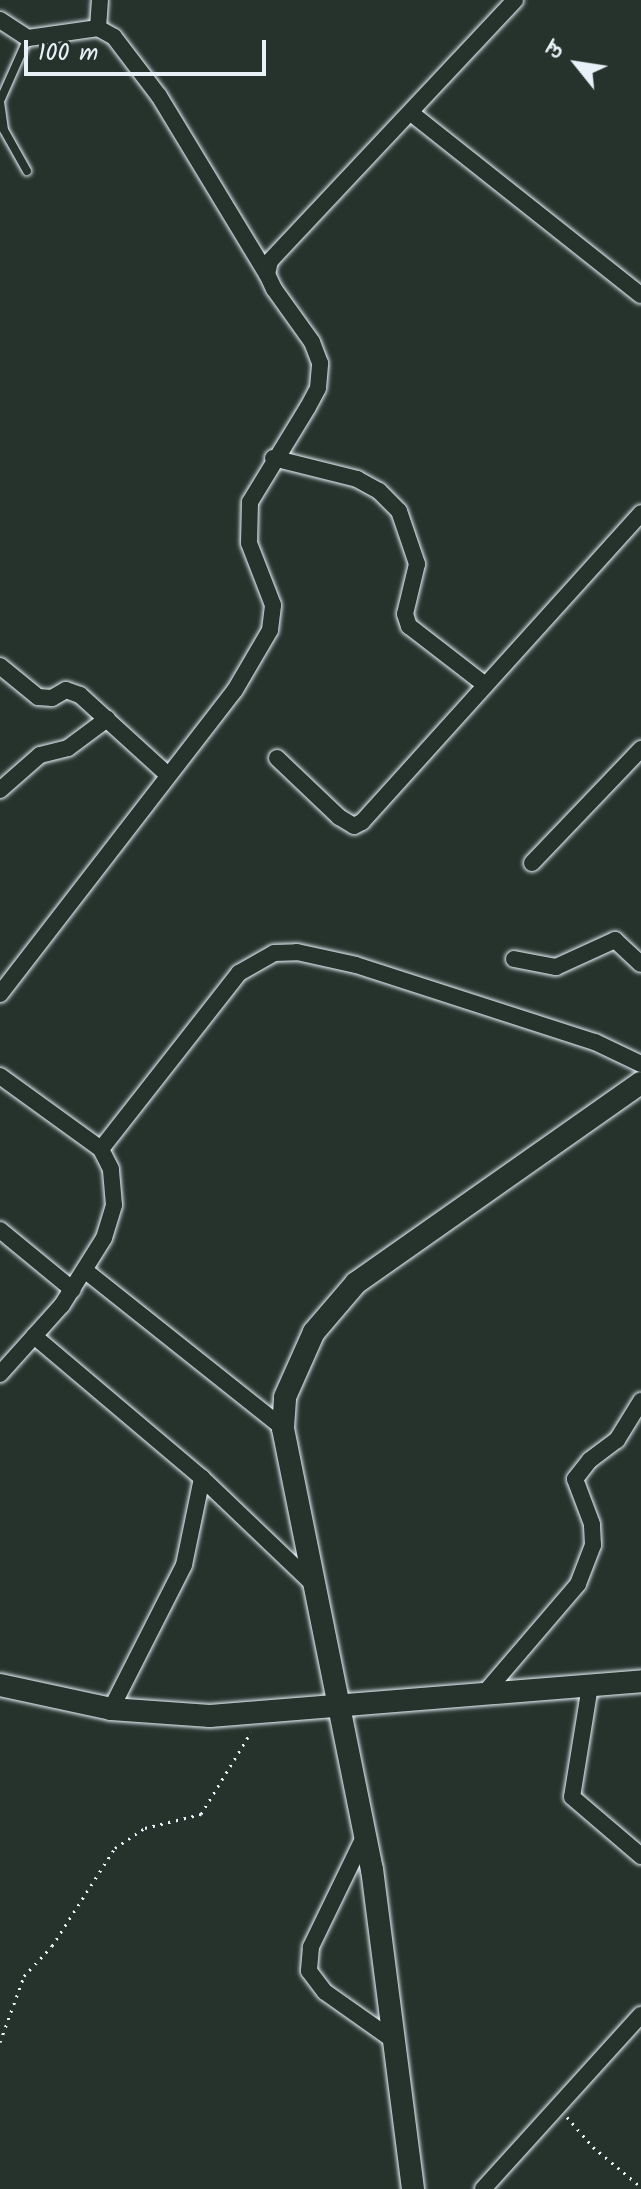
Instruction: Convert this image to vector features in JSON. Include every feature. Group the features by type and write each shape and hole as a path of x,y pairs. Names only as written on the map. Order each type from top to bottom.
{"street":[{"path":"98,28 100,0"},
{"path":"267,274 280,249 515,0"},
{"path":"0,20 28,38 98,28 114,37 159,96 312,342 320,363 318,388 273,458 250,502 246,523 273,605 270,630 235,690 0,994"},
{"path":"411,113 641,295"},
{"path":"273,458 357,479 399,511 417,564 405,614 409,626 484,684"},
{"path":"277,758 354,826 641,514"},
{"path":"0,666 38,697 74,691 168,775"},
{"path":"0,790 40,755 68,748 107,719"},
{"path":"532,863 641,749"},
{"path":"514,959 556,967 615,940 641,964"},
{"path":"101,1149 239,973 274,953 297,952 356,965 595,1042 641,1064"},
{"path":"0,1076 101,1149 111,1169 114,1205 87,1272 0,1374"},
{"path":"413,2189 366,1833 337,1708 283,1428 285,1397 297,1363 331,1307 356,1283 641,1083"},
{"path":"0,1230 73,1290"},
{"path":"87,1272 283,1428"},
{"path":"34,1336 202,1478 312,1583"},
{"path":"483,1695 578,1584 593,1545 592,1524 575,1479 590,1460 617,1440 641,1401"},
{"path":"111,1709 184,1565 202,1478"},
{"path":"0,1685 111,1709 210,1716 641,1681"},
{"path":"590,1686 572,1797 641,1856"},
{"path":"366,1833 311,1947 309,1971 325,1992 396,2042"},
{"path":"483,2189 560,2108 641,2015"}],"lane":[{"path":"27,171 4,130 0,101 28,38"}],"path":[{"path":"0,2042 24,1976 52,1946 103,1863 145,1828 201,1814 234,1766 258,1714"},
{"path":"560,2108 593,2147 641,2187"}]}
